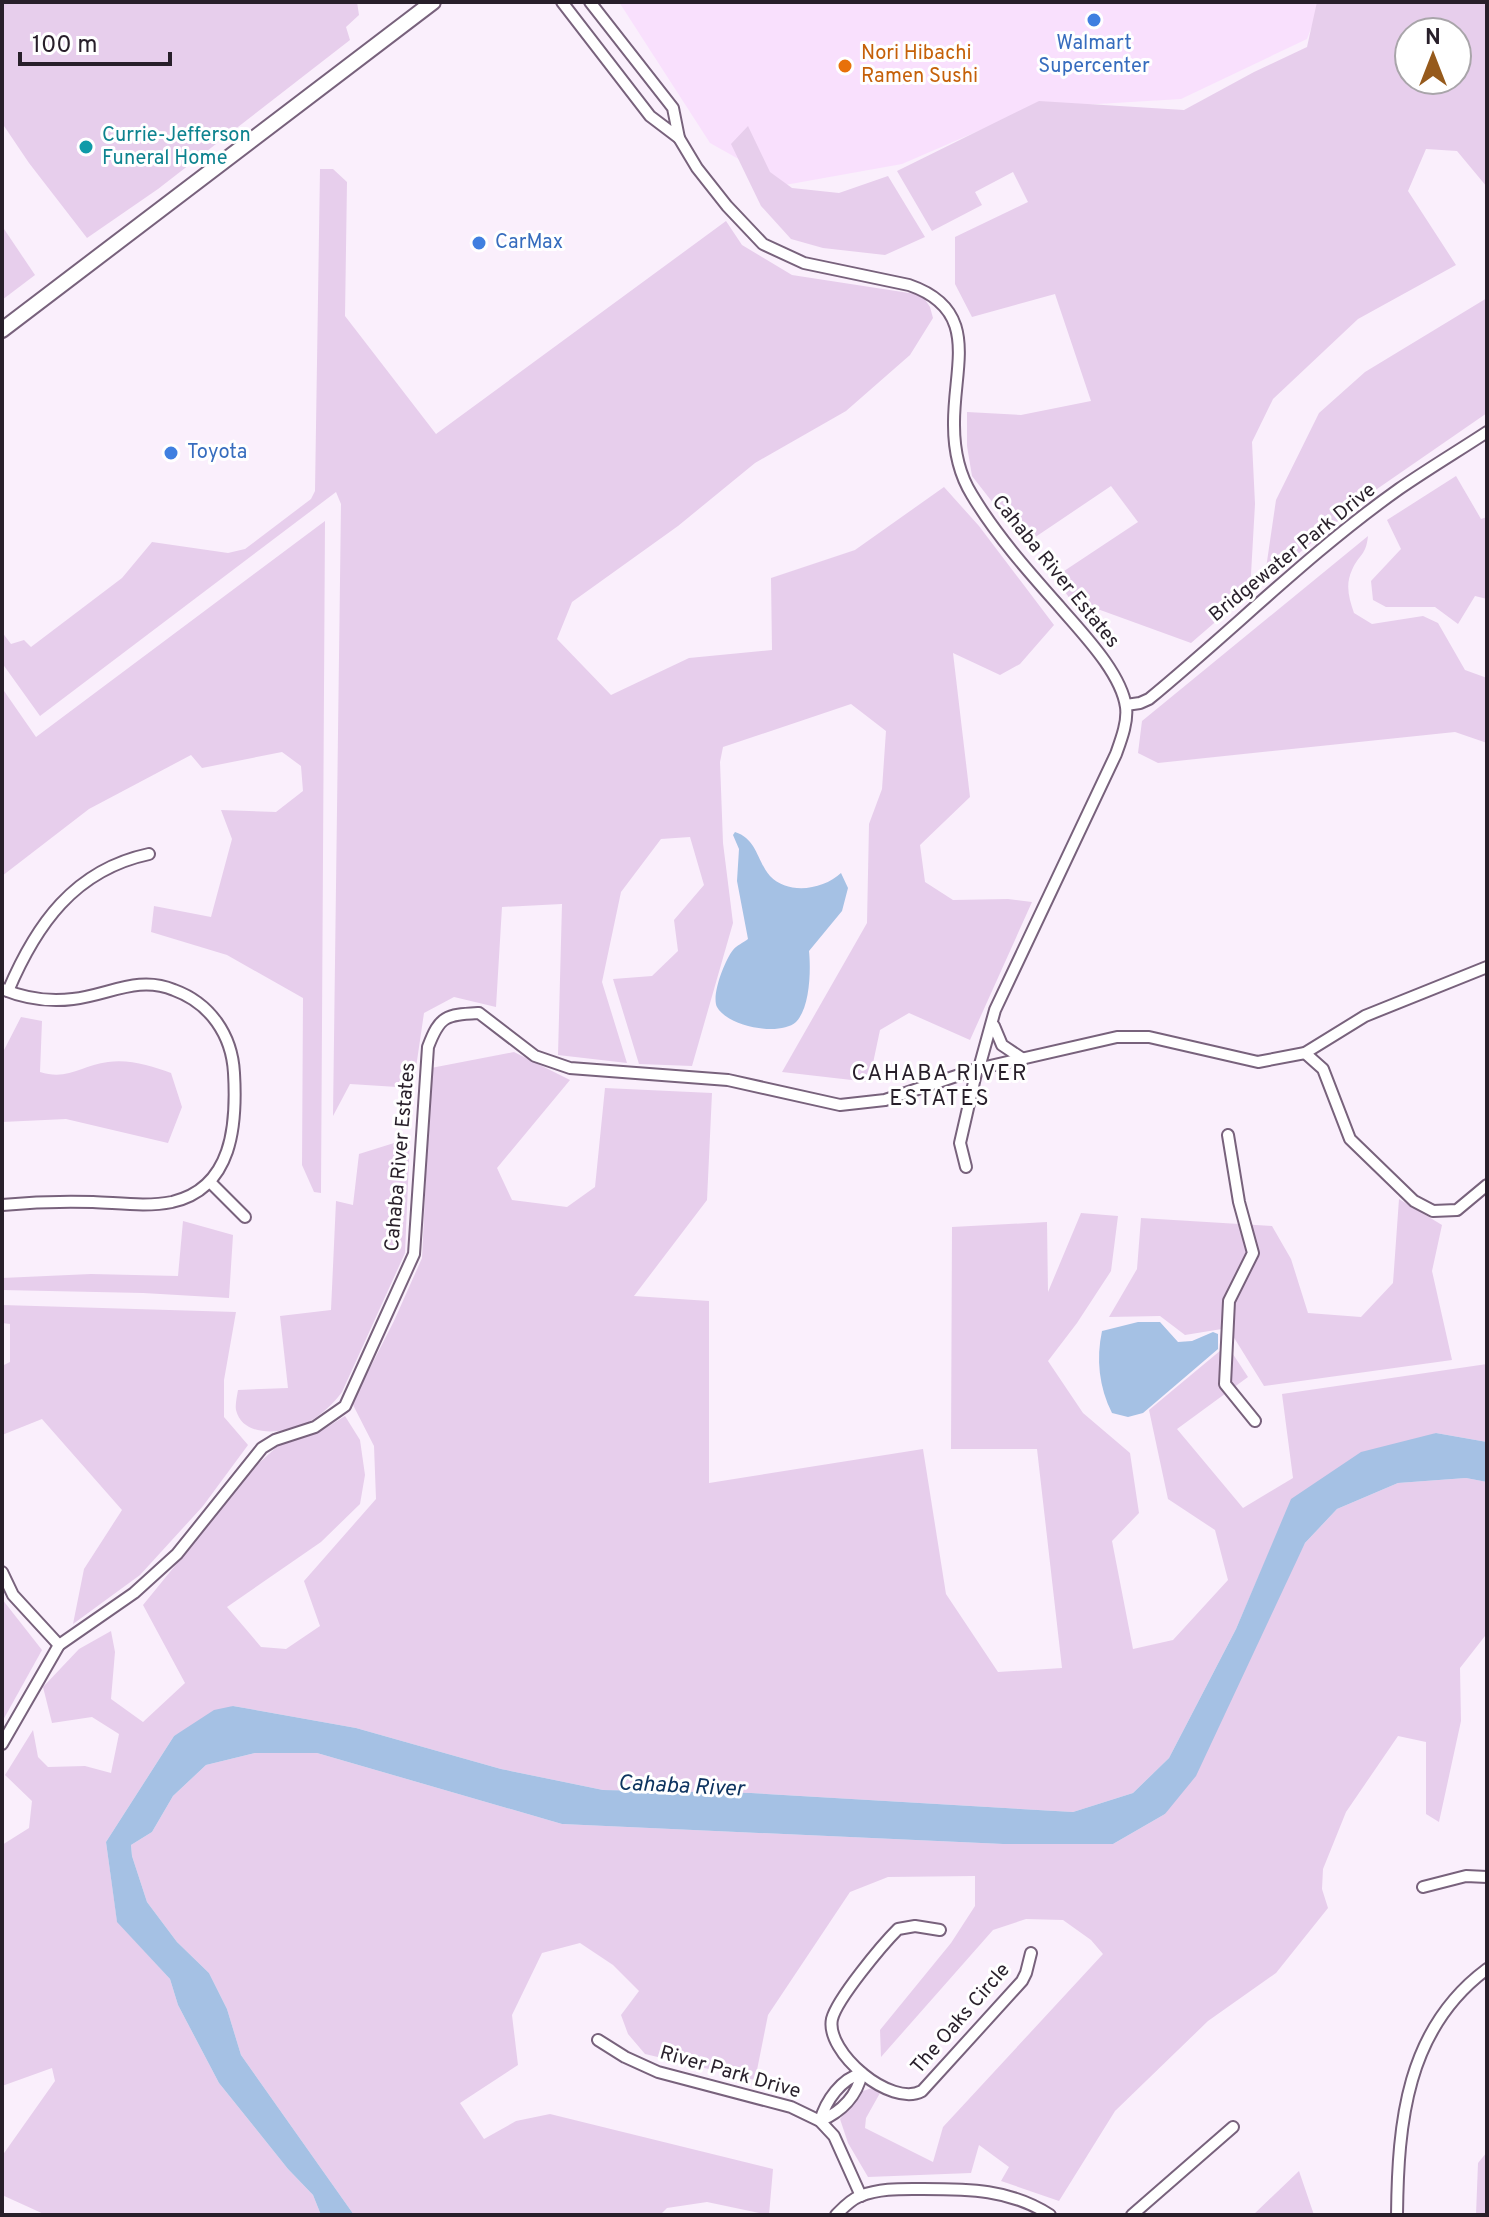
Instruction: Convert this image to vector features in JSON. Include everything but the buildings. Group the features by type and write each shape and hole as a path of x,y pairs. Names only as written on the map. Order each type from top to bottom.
{"main road":[{"path":"5,323 433,2"}],"street":[{"name":"Cahaba River Estates","path":"562,2 650,116 679,138"},
{"name":"Cahaba River Estates","path":"590,2 673,108 679,138 697,168 763,244 804,263 926,290 945,304 954,319 959,343 954,425 958,463 963,478 994,528 1103,660 1119,686 1126,705"},
{"name":"Bridgewater Park Drive","path":"1126,705 1149,699 1235,622 1366,515 1487,432"},
{"path":"966,1167 960,1143 995,1010 1116,754 1126,705"},
{"path":"2,1205 41,1201 173,1202 191,1195 210,1182 225,1160 233,1137 235,1080 228,1041 213,1016 203,1007 175,990 148,984 124,986 63,1000 27,997 5,990 36,933 73,891 123,860 149,854"},
{"name":"Cahaba River Estates","path":"2,1744 59,1645 134,1593 177,1554 262,1448 275,1440 315,1427 345,1406 414,1254 428,1047 437,1024 450,1015 479,1013 535,1056 570,1068 728,1080 840,1105 885,1100 978,1068 1085,1043 1136,1037 1149,1037 1258,1062 1305,1053 1365,1016 1487,967"},
{"path":"993,1023 1002,1045 1023,1059"},
{"path":"1305,1053 1323,1069 1350,1139 1414,1201 1433,1211 1457,1210 1487,1185"},
{"path":"1228,1135 1239,1202 1253,1253 1229,1301 1225,1384 1255,1421"},
{"path":"210,1182 245,1217"},
{"path":"2,1572 13,1595 59,1645"},
{"path":"1423,1887 1466,1876 1487,1877"},
{"name":"The Oaks Circle","path":"940,1930 915,1926 898,1929 834,2012 831,2022 834,2040 862,2073 898,2093 909,2095 922,2091 1022,1981 1031,1953"},
{"path":"1397,2215 1401,2119 1418,2060 1445,2013 1487,1969"},
{"name":"River Park Drive","path":"598,2040 658,2072 791,2107 820,2121 834,2136 861,2196"},
{"path":"820,2121 838,2113 860,2085 862,2073"},
{"path":"1132,2215 1233,2127"},
{"path":"836,2215 861,2196 896,2189 985,2190 1030,2204 1050,2215"}],"shaded area":[{"path":"2,2 357,2 359,15 346,27 350,40 158,189 87,238 2,123"},
{"path":"619,2 1321,2 1307,39 1181,99 1031,108 902,164 785,185 710,143"},
{"path":"1317,2 1487,2 1487,187 1457,151 1426,149 1408,191 1456,265 1358,319 1273,399 1252,442 1255,504 1250,592 1191,643 1070,599 1055,577 1138,522 1111,486 1025,544 972,476 967,446 967,412 1021,415 1091,401 1055,294 972,317 955,284 955,237 1028,202 1013,172 975,192 982,205 932,231 897,171 1039,101 1184,110 1307,47"},
{"path":"748,126 770,172 792,188 839,193 888,176 925,237 885,255 823,248 791,239 761,206 731,144"},
{"path":"320,169 333,169 347,182 345,316 436,434 726,221 742,245 792,275 922,295 933,318 910,355 846,411 755,463 678,526 572,602 557,639 611,695 689,658 772,650 771,578 855,550 944,487 979,526 1054,625 1020,664 1000,675 953,653 970,797 920,845 925,882 953,900 1032,902 970,1040 909,1013 880,1030 869,1082 782,1072 867,923 869,824 882,789 886,731 851,704 723,747 720,762 723,843 733,923 692,1066 639,1064 613,979 652,976 678,951 674,920 704,885 690,837 661,839 621,892 602,982 627,1063 558,1055 562,904 502,907 496,1007 454,997 424,1013 413,1088 350,1084 333,1116 341,504 336,492 40,716 2,663 2,632 11,644 24,640 31,647 122,578 152,542 228,553 245,549 311,499 315,491"},
{"path":"2,226 35,275 2,300"},
{"path":"1487,298 1487,413 1377,489 1264,582 1276,500 1319,413 1365,372"},
{"path":"1456,476 1481,519 1487,517 1487,599 1475,596 1458,624 1435,607 1386,607 1373,600 1371,581 1401,549 1387,520"},
{"path":"325,521 321,1193 314,1192 302,1165 303,998 227,955 151,932 154,906 211,917 232,839 221,810 276,812 303,791 301,766 282,752 202,768 191,755 89,809 2,876 2,688 36,737"},
{"path":"1368,536 1366,548 1355,565 1348,586 1354,613 1372,624 1423,616 1438,623 1465,670 1487,678 1487,743 1455,732 1158,763 1138,753 1142,721"},
{"path":"21,1017 42,1021 40,1072 67,1074 99,1064 124,1061 171,1073 182,1107 168,1143 66,1119 2,1122 2,1054"},
{"path":"514,1052 570,1080 497,1168 512,1200 567,1207 595,1187 605,1088 712,1093 707,1200 634,1296 709,1301 709,1483 923,1449 946,1594 998,1672 1062,1668 1037,1449 951,1449 952,1227 1047,1222 1048,1292 1081,1213 1118,1216 1111,1271 1048,1361 1083,1413 1130,1453 1139,1513 1112,1541 1133,1649 1173,1640 1228,1580 1215,1530 1168,1499 1149,1410 1227,1345 1248,1377 1177,1429 1243,1508 1293,1478 1282,1394 1487,1364 1487,1442 1436,1433 1292,1499 1236,1629 1169,1758 1133,1793 1073,1812 751,1793 603,1790 501,1769 356,1728 233,1706 174,1736 106,1842 117,1921 170,1979 178,2005 219,2083 288,2169 313,2195 321,2215 46,2215 2,2195 2,2156 55,2081 52,2068 2,2086 2,1845 29,1828 32,1801 5,1775 33,1730 38,1757 48,1767 85,1766 111,1773 119,1734 92,1717 52,1723 43,1687 79,1649 111,1631 115,1652 111,1699 143,1722 185,1683 143,1605 258,1464 281,1443 319,1432 345,1416 360,1440 365,1475 360,1504 321,1542 227,1607 261,1647 286,1649 320,1626 304,1581 376,1499 374,1446 352,1403 422,1258 431,1068"},
{"path":"410,1138 405,1253 342,1392 323,1412 300,1426 268,1431 248,1426 240,1420 236,1410 238,1390 288,1388 280,1316 331,1310 336,1201 353,1205 359,1154"},
{"path":"1399,1199 1442,1225 1432,1271 1452,1360 1264,1386 1228,1328 1185,1335 1160,1316 1109,1317 1137,1269 1141,1218 1272,1226 1291,1259 1308,1313 1361,1317 1393,1283"},
{"path":"183,1221 233,1235 229,1298 2,1290 2,1278 91,1274 178,1276"},
{"path":"2,1305 236,1312 224,1380 224,1417 248,1445 203,1506 140,1575 73,1624 84,1569 122,1510 42,1419 2,1435 2,1366 10,1362 10,1324 2,1323"},
{"path":"1466,1478 1487,1482 1487,1636 1460,1668 1461,1721 1439,1822 1426,1814 1426,1742 1398,1736 1346,1812 1323,1869 1322,1889 1328,1908 1276,1973 1208,2021 1115,2111 1059,2201 1001,2181 1009,2167 979,2145 971,2173 868,2177 848,2143 840,2119 863,2091 872,2088 880,2093 866,2118 865,2128 933,2162 943,2127 1103,1954 1091,1940 1063,1920 1026,1919 993,1930 881,2057 880,2030 951,1943 975,1906 975,1876 888,1877 850,1892 768,2015 755,2080 645,2054 628,2034 621,2015 639,1991 613,1965 580,1943 542,1953 512,2015 518,2065 460,2103 484,2139 516,2121 550,2114 773,2169 769,2215 707,2202 667,2208 660,2215 354,2215 241,2055 227,2009 209,1973 177,1942 147,1902 132,1856 131,1845 152,1832 173,1796 206,1765 255,1753 317,1753 562,1824 1003,1844 1113,1844 1165,1814 1305,1543 1337,1509 1398,1483"},
{"path":"2,1599 42,1650 2,1722"},
{"path":"1487,2152 1487,2215 1476,2215 1478,2163"},
{"path":"1299,2171 1314,2215 1253,2215"}],"water":[{"path":"735,832 748,840 777,882 806,888 825,883 841,873 848,888 842,911 809,951 807,998 801,1016 796,1022 778,1029 742,1024 723,1014 717,1007 717,986 726,961 734,949 748,939 737,881 739,849 733,835"},
{"path":"1138,1322 1160,1322 1178,1342 1192,1341 1213,1332 1218,1334 1218,1349 1143,1413 1128,1417 1112,1413 1104,1393 1099,1362 1100,1341 1102,1331"},
{"path":"1436,1433 1487,1442 1487,1482 1466,1478 1398,1483 1337,1509 1305,1543 1196,1776 1165,1814 1113,1844 1003,1844 562,1824 317,1753 255,1753 206,1765 173,1796 152,1832 131,1845 147,1902 177,1942 209,1973 227,2009 241,2055 354,2215 321,2215 313,2195 288,2169 219,2083 178,2005 170,1979 117,1922 106,1842 174,1736 214,1710 233,1706 356,1728 501,1769 603,1790 751,1793 1073,1812 1133,1793 1169,1758 1236,1629 1291,1499 1361,1452"}],"place":[{"name":"Walmart Supercenter","path":"1094,20"},
{"name":"Nori Hibachi Ramen Sushi","path":"845,66"},
{"name":"Currie-Jefferson Funeral Home","path":"86,147"},
{"name":"CarMax","path":"479,243"},
{"name":"Toyota","path":"171,453"}],"district":[{"name":"CAHABA RIVER ESTATES","path":"940,1086"}],"water label":[{"name":"Cahaba River","path":"681,1787"}]}
